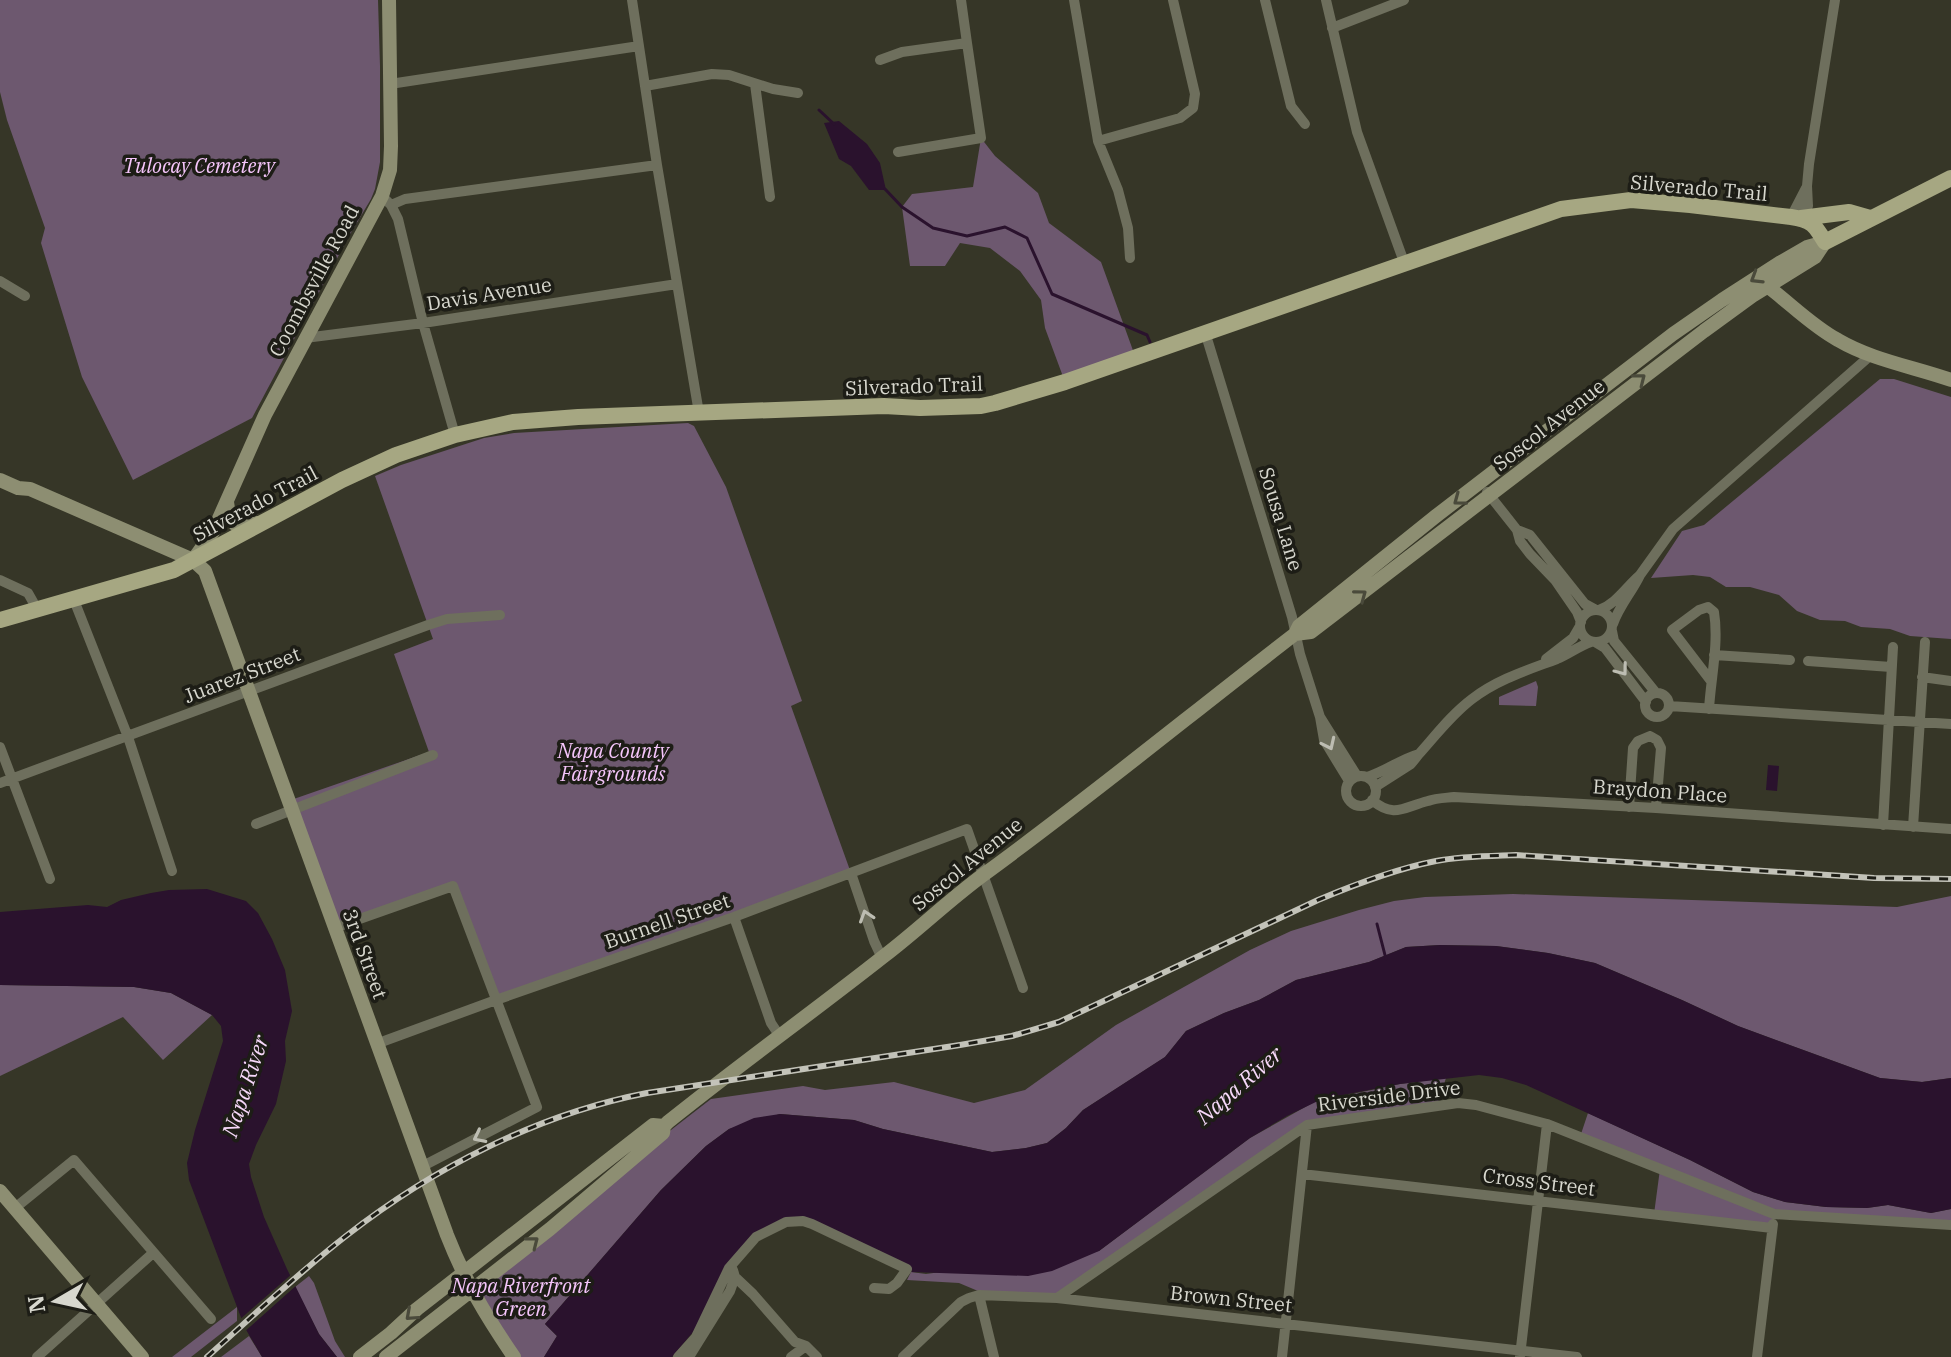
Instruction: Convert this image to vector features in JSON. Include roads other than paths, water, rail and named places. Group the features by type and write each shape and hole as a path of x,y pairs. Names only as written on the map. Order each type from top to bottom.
{"main road":[{"name":"Coombsville Road","path":"193,560 213,532 265,415 305,338 387,200 390,170 389,0"},
{"name":"Soscol Avenue","path":"386,1357 558,1222 663,1133 664,1126 882,958 982,875 1295,634 1299,626 1367,571 1698,317 1807,247 1825,242 1951,178"},
{"name":"Silverado Trail","path":"0,620 174,570 396,455 455,435 513,422 884,406 988,405 1051,386 1561,209 1587,205 1631,200 1796,218 1849,212 1870,218"},
{"path":"1796,218 1812,223 1825,242"},
{"name":"Soscol Avenue","path":"1295,634 1311,632 1680,348 1767,286 1815,257 1825,242"},
{"path":"1767,286 1829,335 1871,355 1951,380"},
{"path":"0,471 24,482 30,489"},
{"path":"0,480 18,488 30,489 193,560"},
{"path":"227,502 229,515 235,524 262,523"},
{"name":"3rd Street","path":"193,560 205,571 462,1273 514,1357"},
{"name":"Soscol Avenue","path":"360,1357 462,1273 653,1125 664,1126"},
{"path":"0,1191 142,1357"}],"street":[{"path":"632,0 699,413"},
{"path":"898,152 981,138 961,0"},
{"path":"1074,0 1098,141 1118,190 1128,228 1130,258"},
{"path":"1098,141 1180,118 1193,108 1195,94 1173,0"},
{"path":"1265,0 1291,106 1305,124"},
{"path":"1326,0 1357,132 1404,262"},
{"path":"1332,28 1404,0"},
{"path":"1796,218 1808,206 1807,186 1835,0"},
{"path":"880,60 902,52 967,43"},
{"path":"390,84 639,46"},
{"path":"645,86 712,74 729,75 798,93"},
{"path":"755,84 770,197"},
{"path":"455,435 398,219 387,200 657,165"},
{"path":"0,281 25,296"},
{"name":"Davis Avenue","path":"305,338 677,284"},
{"name":"Sousa Lane","path":"1205,332 1320,717 1358,778"},
{"path":"1375,787 1411,764 1470,701 1499,682 1593,642 1605,640 1616,613 1673,529 1871,355"},
{"path":"1481,483 1517,530 1520,541 1555,580 1577,612 1583,635 1605,648 1646,702"},
{"path":"1517,530 1530,535 1585,604 1608,614 1614,641 1656,693"},
{"path":"1542,663 1573,638 1586,613 1609,606 1640,575"},
{"path":"0,580 28,593 37,609"},
{"path":"74,600 128,737 172,871"},
{"path":"1709,709 1714,655 1715,615 1710,608 1699,610 1672,630 1711,681"},
{"name":"Juarez Street","path":"0,783 437,622 500,615"},
{"path":"1913,827 1925,642"},
{"path":"1883,825 1893,647"},
{"path":"1714,655 1790,660"},
{"path":"1808,661 1891,667"},
{"path":"1922,677 1951,681"},
{"path":"1660,693 1667,698 1669,706 1664,715 1654,717 1646,709 1646,702 1649,696 1660,693"},
{"path":"1669,706 1951,724"},
{"path":"1650,736 1654,717"},
{"path":"1629,807 1633,748 1638,741 1650,736"},
{"path":"1650,736 1657,740 1661,748 1656,808"},
{"path":"0,747 50,879"},
{"path":"1358,778 1372,781 1375,787 1372,800 1360,806 1350,802 1346,790 1358,778 1383,772 1405,758 1419,754"},
{"path":"256,824 433,755"},
{"name":"Braydon Place","path":"1372,800 1383,809 1397,811 1432,799 1454,797 1951,829"},
{"name":"Burnell Street","path":"376,1044 734,917 967,829 982,875"},
{"path":"851,873 882,958"},
{"path":"982,875 1023,988"},
{"path":"334,928 453,886 537,1107 421,1167"},
{"path":"734,917 771,1023 779,1035"},
{"name":"Riverside Drive","path":"1057,1298 1307,1125 1458,1103 1547,1124 1774,1214 1951,1225"},
{"path":"1520,1354 1547,1124"},
{"path":"1282,1357 1307,1125"},
{"path":"15,1208 74,1160 211,1319"},
{"name":"Cross Street","path":"1302,1174 1772,1228"},
{"path":"1757,1357 1774,1214"},
{"path":"678,1357 696,1337 732,1272 756,1237 786,1222 803,1221 907,1269 889,1289 874,1288"},
{"path":"37,1357 153,1253"},
{"path":"732,1272 795,1342 806,1346 817,1357"},
{"path":"689,1357 730,1291 732,1272"},
{"path":"903,1357 961,1302 979,1295 994,1357"},
{"name":"Brown Street","path":"979,1295 1057,1298 1520,1354 1577,1357"},
{"path":"791,1357 806,1346"}],"water":[{"path":"839,121 867,144 880,163 886,190 869,190 851,166 839,159 824,123"},
{"path":"1768,765 1779,766 1777,791 1766,790"},
{"name":"Napa River","path":"207,889 246,901 258,913 285,970 292,1011 285,1041 286,1061 276,1104 249,1164 264,1217 287,1269 319,1334 337,1357 262,1357 245,1328 189,1180 187,1163 195,1130 223,1041 221,1026 212,1015 171,993 134,987 0,985 0,912 88,905 107,907 121,900 151,893"},
{"name":"Napa River","path":"1496,946 1595,963 1738,1026 1880,1078 1922,1082 1951,1078 1951,1209 1931,1213 1888,1205 1826,1207 1785,1202 1753,1192 1526,1085 1479,1075 1400,1084 1322,1099 1250,1138 1099,1251 1052,1271 1028,1276 911,1272 912,1269 814,1221 758,1233 693,1332 672,1357 544,1357 557,1336 545,1324 661,1190 706,1146 729,1129 754,1118 780,1114 854,1120 992,1152 1047,1143 1083,1110 1165,1057 1186,1031 1259,1000 1296,980 1369,962 1406,947"}],"waterway":[{"path":"819,110 834,124"},
{"path":"885,189 902,207 933,228 967,236 1005,227 1027,238 1052,294 1147,335 1150,342"},
{"path":"1377,924 1386,959"}],"railway":[{"path":"207,1357 310,1265 379,1211 451,1166 527,1130 606,1102 647,1093 960,1045 1012,1036 1059,1022 1318,900 1406,868 1456,858 1516,855 1874,878 1951,879"}],"park label":[{"name":"Tulocay Cemetery","path":"199,166"},
{"name":"Napa County Fairgrounds","path":"613,762"},
{"name":"Napa Riverfront Green","path":"521,1298"}]}
